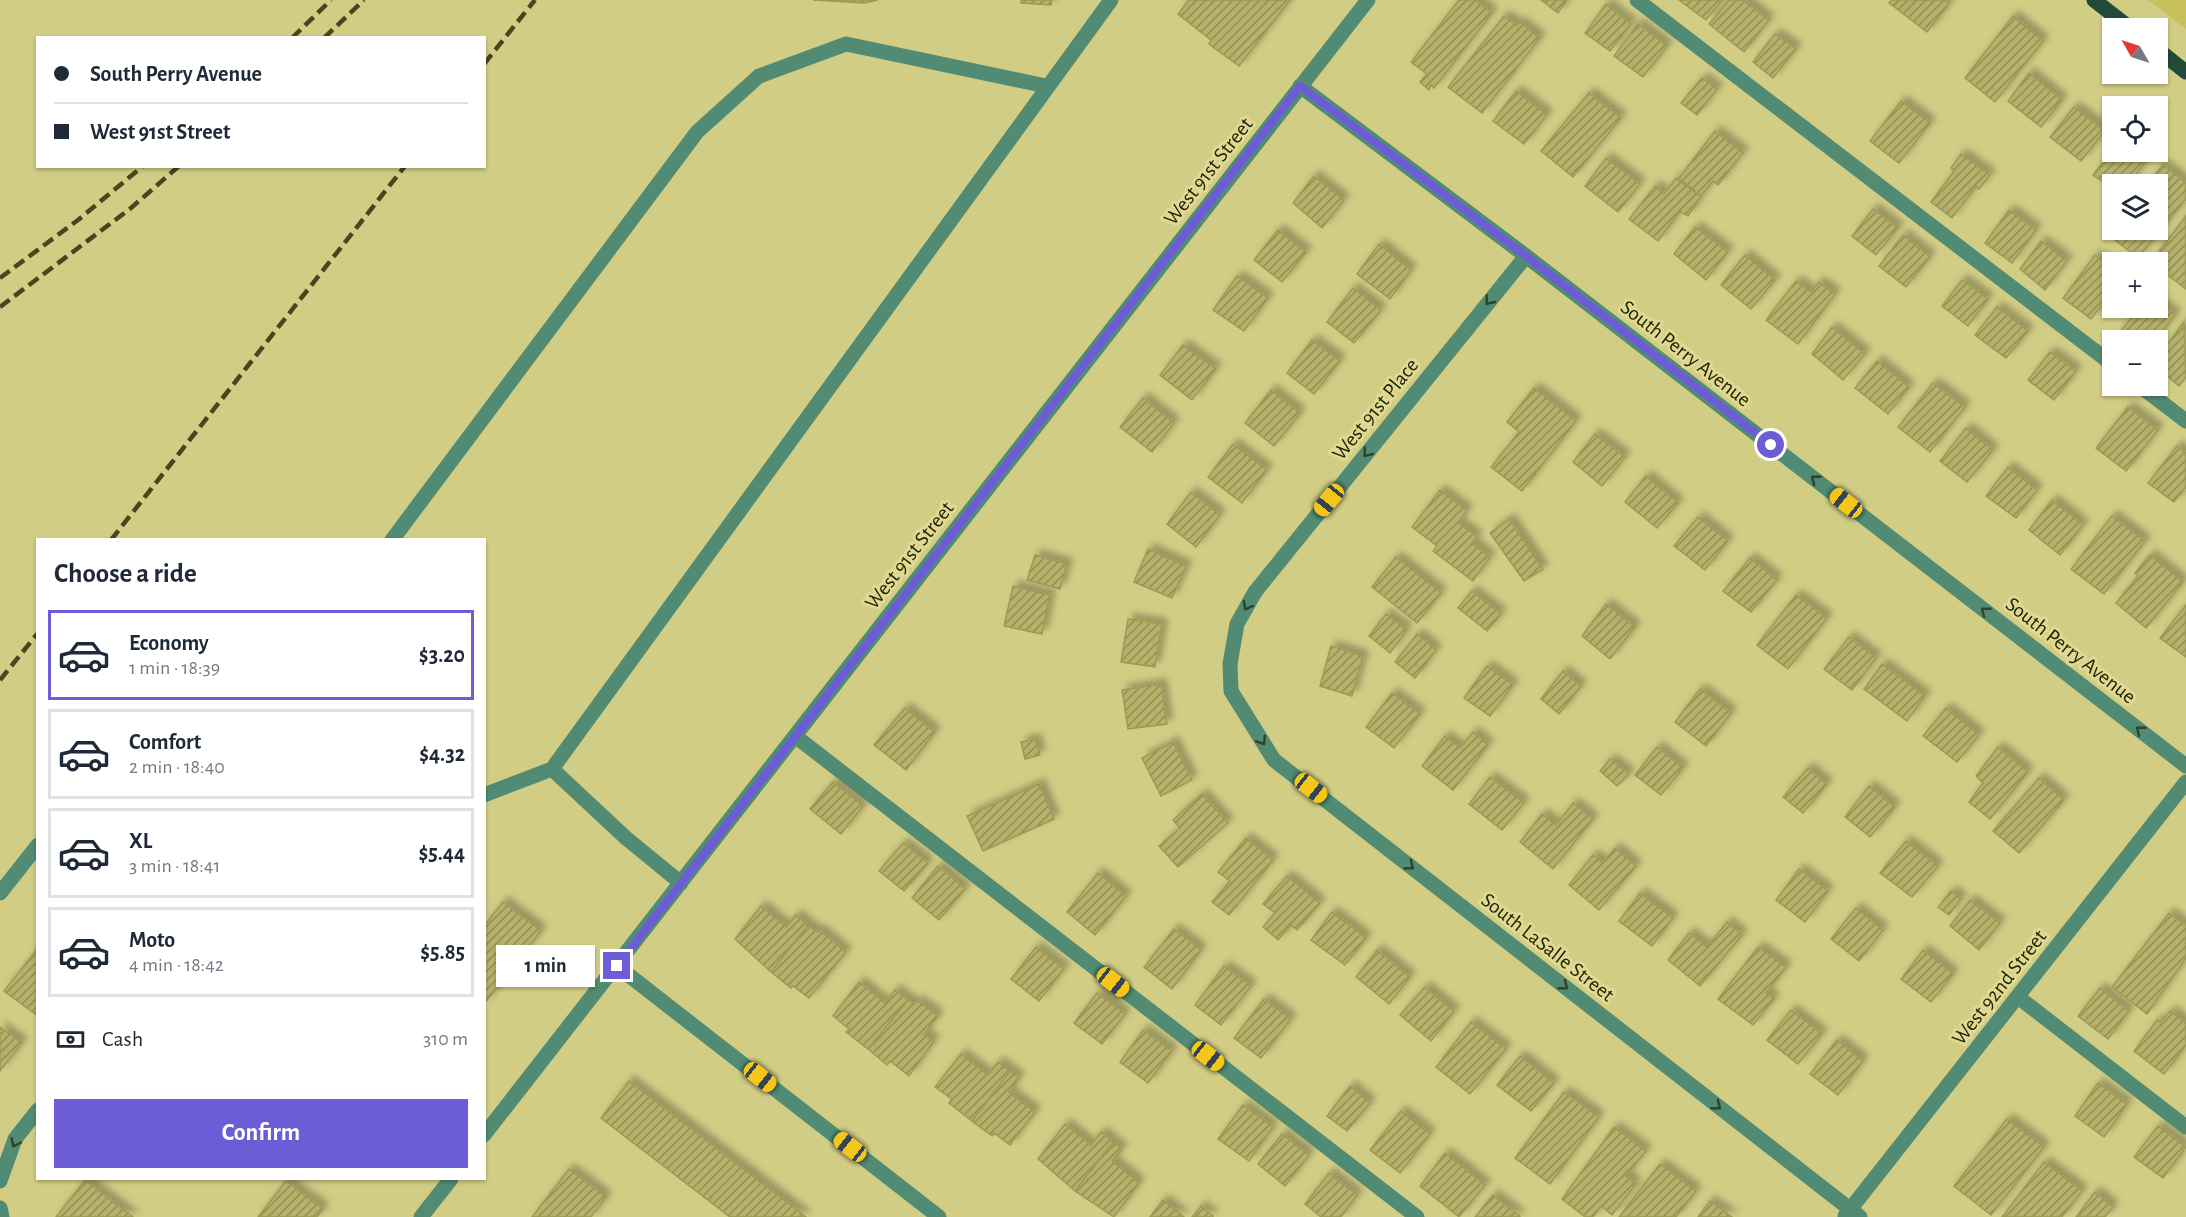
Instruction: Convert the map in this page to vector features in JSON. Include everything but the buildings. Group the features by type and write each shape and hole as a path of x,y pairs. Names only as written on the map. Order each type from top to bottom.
{"main road":[{"path":"2094,0 2117,18"},
{"path":"2168,58 2186,72"}],"street":[{"path":"486,794 552,769 1046,86 1111,0"},
{"name":"West 91st Street","path":"486,1130 617,966 1368,0"},
{"path":"1637,0 2102,356"},
{"path":"393,538 697,132 759,76 846,44 1046,86"},
{"name":"South Perry Avenue","path":"1300,86 1526,256 2186,766"},
{"name":"West 91st Place","path":"1231,691 1230,664 1237,624 1255,592 1526,256"},
{"path":"2153,396 2186,421"},
{"name":"South LaSalle Street","path":"1231,691 1274,760 1851,1214"},
{"path":"795,736 1417,1217"},
{"path":"552,769 626,838 681,883"},
{"name":"West 92nd Street","path":"1851,1214 2186,782"},
{"path":"0,893 36,848"},
{"path":"617,966 939,1217"},
{"path":"2018,997 2186,1127"},
{"path":"0,1181 15,1139 36,1113"},
{"path":"421,1217 450,1180"},
{"path":"0,1208 2,1217"}],"shaded area":[{"path":"2148,0 2186,0 2186,29"}],"railway":[{"path":"294,36 331,0"},
{"path":"326,36 364,0"},
{"path":"486,61 535,0"},
{"path":"0,278 78,220 141,168"},
{"path":"0,307 131,208 177,168"},
{"path":"113,538 403,168"},
{"path":"0,680 36,635"}],"route":[{"path":"617,966 1300,86 1771,445"}]}
